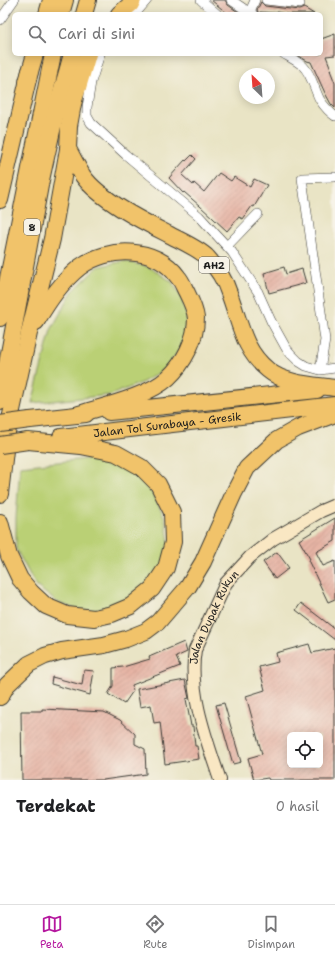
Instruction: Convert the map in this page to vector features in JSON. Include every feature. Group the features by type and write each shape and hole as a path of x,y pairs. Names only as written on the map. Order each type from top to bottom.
{"highway":[{"path":"48,12 51,0"},
{"path":"61,12 64,0"},
{"path":"85,12 88,0"},
{"path":"121,12 132,0"},
{"path":"0,158 9,137 34,56"},
{"name":"8","path":"0,318 53,56"},
{"name":"8","path":"0,402 41,180 57,108 71,56"},
{"path":"0,494 8,433 29,332 52,239 68,149 69,126 73,104 87,56"},
{"path":"0,200 30,71"},
{"name":"AH2","path":"68,149 84,176 98,193 156,228 206,255 216,267 229,292 248,348 258,362 270,372 286,380 335,388"},
{"path":"29,332 48,303 67,279 80,267 107,254 128,252 153,257 166,264 178,277 192,303 196,317 195,330 190,346 178,366 168,378 149,390 134,397 76,415"},
{"name":"Jalan Tol Surabaya - Gresik","path":"0,424 335,388"},
{"name":"Jalan Tol Surabaya - Gresik","path":"0,445 335,406"},
{"path":"0,697 8,685 29,664 46,656 62,651 126,639 146,631 158,622 188,587 203,562 247,468 277,440 298,428 335,414"},
{"path":"0,522 9,556 20,579 46,606 67,614 94,618 112,614 131,606 152,589 166,568 173,542 172,512 158,484 141,467 116,454 81,446 28,441"}],"main road":[{"name":"Jalan Dupak Rukun","path":"220,780 201,721 193,673 195,650 226,583 250,556 273,539 335,505"}],"street":[{"path":"0,20 14,0"},
{"path":"137,12 147,0"},
{"path":"201,0 215,12"},
{"path":"231,0 248,12"},
{"path":"252,12 255,0"},
{"path":"266,0 300,4"},
{"path":"99,56 91,82 87,107 87,116 91,123 126,155 199,216 227,246 258,292 286,348 298,361 306,366 320,370 335,368"},
{"path":"287,56 303,67 308,74 320,101 335,116"},
{"path":"320,370 325,340 302,178 335,177"},
{"path":"227,246 258,214"}],"green space":[{"path":"124,261 149,267 171,281 181,296 187,318 183,345 165,369 143,382 111,395 32,403 51,330 72,292 98,267"},
{"path":"96,458 131,470 153,494 165,518 169,542 163,568 127,603 105,611 78,610 57,602 36,586 16,549 16,518 20,466"}],"building":[{"path":"211,0 225,0 228,5 238,12 226,12"},
{"path":"261,2 265,6 299,10 304,8 311,12 258,12 257,10"},
{"path":"335,34 335,55 326,56 335,83 335,108 325,93 311,62 299,56 323,56 323,38"},
{"path":"192,155 196,159 182,175 204,192 219,173 231,181 234,177 250,187 254,179 267,185 254,207 252,206 243,219 239,217 227,231 184,192 183,193 169,178 185,160 186,161"},
{"path":"284,267 286,274 302,269 306,283 269,293 264,273"},
{"path":"335,518 335,541 316,552 323,566 335,561 335,599 328,602 308,560 310,559 299,540"},
{"path":"277,552 289,568 275,579 263,562"},
{"path":"301,603 335,629 335,640 296,610"},
{"path":"184,642 187,652 176,657 180,666 132,685 133,691 124,704 108,694 113,686 113,668 123,667 150,659 149,657"},
{"path":"309,644 312,653 335,648 335,780 269,780 268,778 254,780 248,758 262,754 246,696 265,690 259,667 278,662 276,653"},
{"path":"84,670 94,671 90,695 51,684 52,677 82,685"},
{"path":"185,680 189,698 186,699 199,759 165,764 160,722 154,723 151,705 140,707 137,689"},
{"path":"224,703 241,762 233,764 216,705"},
{"path":"42,709 104,712 120,720 135,734 135,744 145,749 146,774 103,780 22,780 21,711 42,711"}]}
